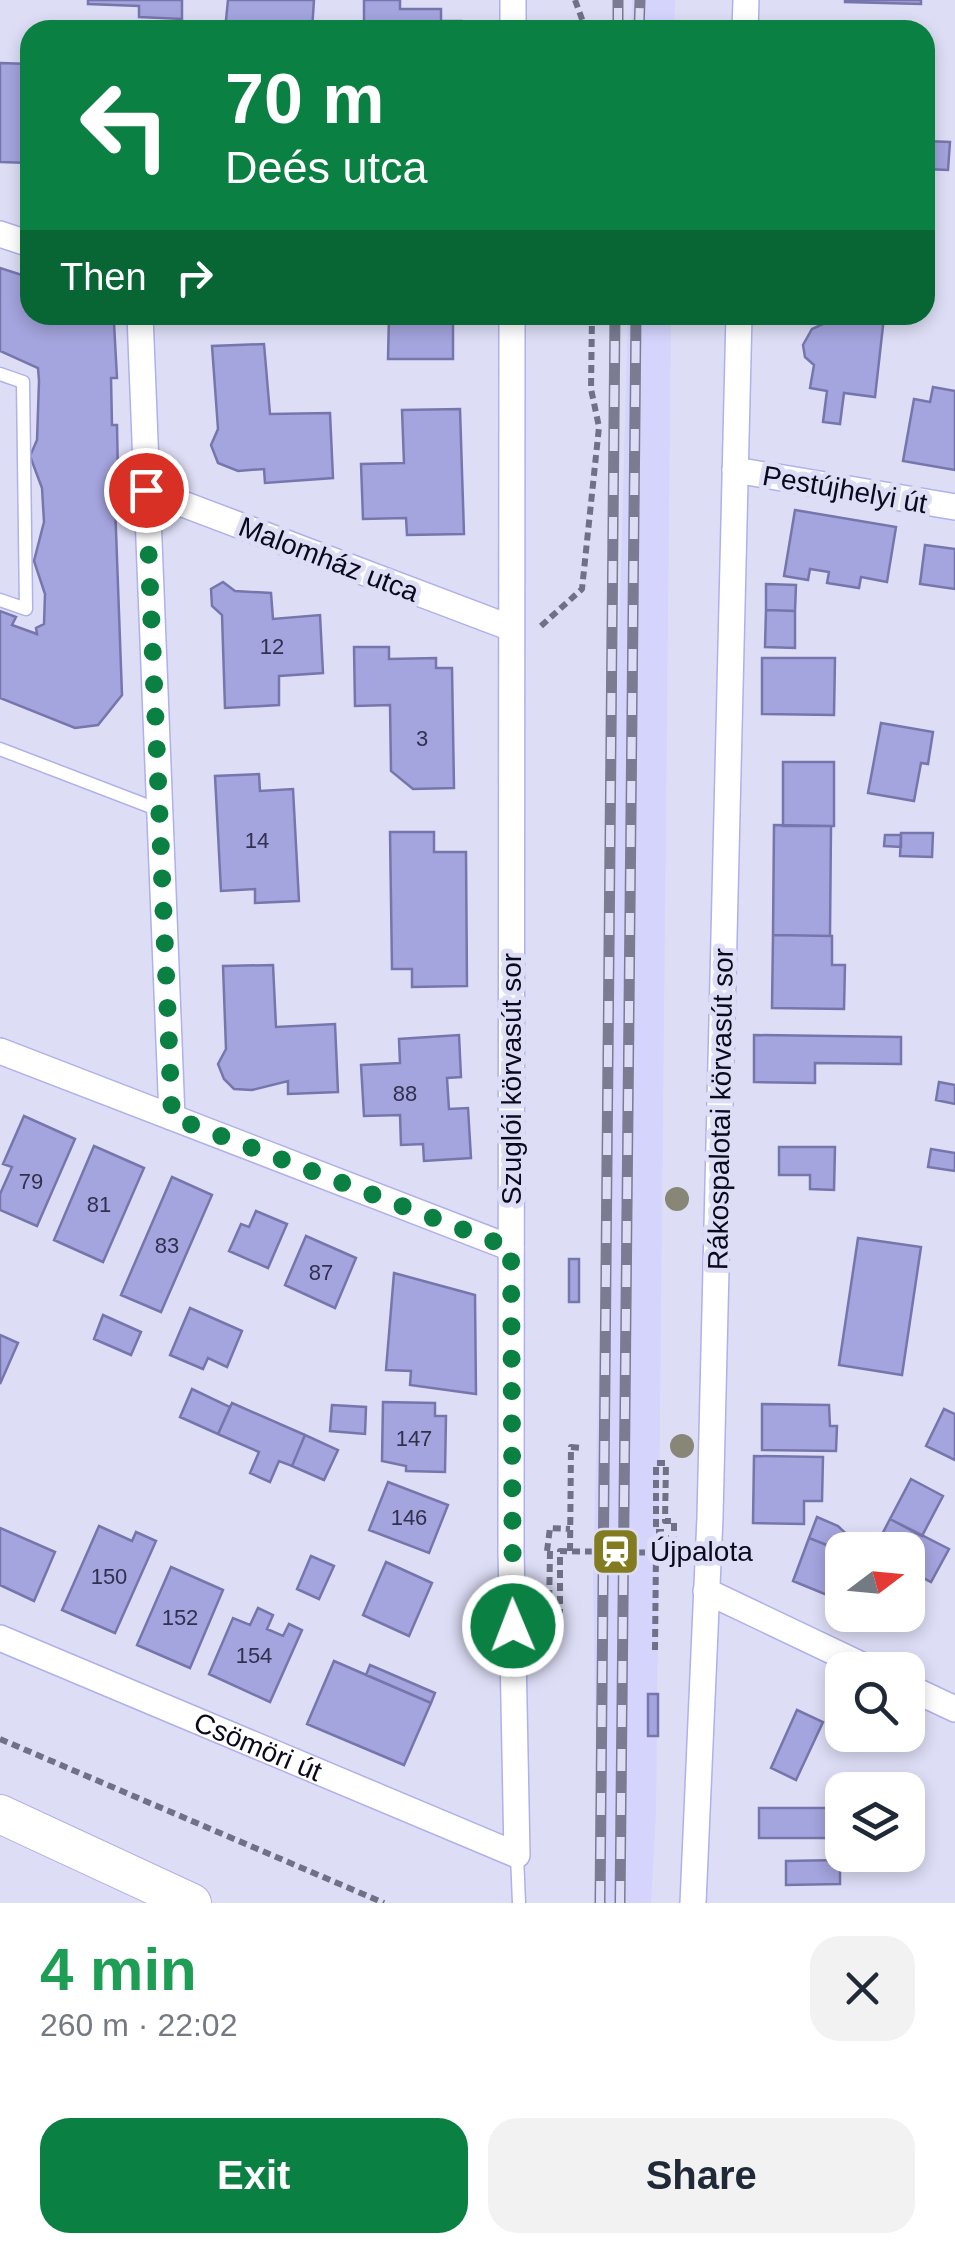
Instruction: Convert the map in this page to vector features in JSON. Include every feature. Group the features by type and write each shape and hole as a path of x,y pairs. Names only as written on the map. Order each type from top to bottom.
{"main road":[{"path":"0,1814 192,1903"}],"street":[{"path":"140,325 172,1117"},
{"name":"Szuglói körvasút sor","path":"512,325 511,1248 517,1856"},
{"name":"Rákospalotai körvasút sor","path":"693,1903 706,1591 739,325"},
{"name":"Pestújhelyi út","path":"735,470 955,508"},
{"name":"Malomház utca","path":"146,490 511,641"},
{"path":"0,1051 511,1248"},
{"path":"706,1591 834,1652"},
{"name":"Csömöri út","path":"0,1638 517,1856"},
{"path":"925,1694 955,1709"}],"lane":[{"path":"0,374 22,382 26,610 0,600"},
{"path":"0,749 159,810"},
{"name":"Szuglói körvasút sor","path":"517,1856 518,1903"}],"path":[{"path":"511,641 582,588 599,427 591,389 592,325"},
{"path":"570,1551 571,1448 582,1448"},
{"path":"570,1529 550,1528 549,1611 560,1611 560,1551 656,1557 672,1562 674,1522 665,1521 666,1463 656,1463 656,1532 666,1532 666,1553 656,1557"},
{"path":"655,1650 656,1557"},
{"path":"0,1739 384,1903"}],"shaded area":[{"path":"632,0 675,0 674,20 631,20"},
{"path":"628,325 671,325 656,1814 651,1903 598,1903 593,1573"}],"building":[{"path":"88,0 182,0 182,19 139,17 139,6 88,4"},
{"path":"228,0 314,0 313,20 226,20"},
{"path":"364,0 400,0 400,9 441,9 441,20 364,20"},
{"path":"921,0 921,4 845,2"},
{"path":"0,63 20,64 20,163 0,162"},
{"path":"935,141 950,142 948,170 935,169"},
{"path":"0,268 20,274 20,325 114,325 117,378 111,378 112,425 117,425 118,476 114,476 122,695 98,725 75,728 0,698 0,611 16,617 12,625 37,634 36,628 44,624 45,594 34,561 44,522 42,488 30,456 37,440 38,368 0,351"},
{"path":"389,325 453,325 453,359 388,359"},
{"path":"821,325 883,325 875,397 844,393 840,424 823,422 827,391 810,388 814,365 805,357 803,345 812,329"},
{"path":"264,344 270,414 330,413 333,478 265,483 264,469 238,471 218,463 211,445 218,429 212,346"},
{"path":"933,387 955,391 955,470 903,461 914,399 930,402"},
{"path":"460,409 464,534 407,535 406,518 363,519 361,464 404,463 402,410"},
{"path":"795,510 896,527 887,582 861,577 859,588 827,583 829,572 810,569 808,580 784,576"},
{"path":"925,545 955,549 955,589 920,584"},
{"path":"223,582 235,591 271,593 273,619 320,615 323,673 279,676 279,705 225,708 222,615 212,606 211,589"},
{"path":"766,584 796,585 795,611 766,610"},
{"path":"766,610 795,611 795,648 765,647"},
{"path":"354,647 389,647 389,659 436,658 436,668 452,668 454,788 413,789 391,771 390,705 355,706"},
{"path":"762,658 835,658 834,715 762,714"},
{"path":"881,723 933,732 928,764 921,763 914,801 868,793"},
{"path":"783,762 834,762 834,826 783,826"},
{"path":"259,774 260,791 293,789 299,901 255,903 255,889 221,891 215,776"},
{"path":"774,825 831,826 830,936 773,935"},
{"path":"390,832 434,832 434,852 466,852 467,986 412,987 412,969 392,969"},
{"path":"901,833 933,833 932,857 900,856"},
{"path":"885,835 901,835 901,847 884,846"},
{"path":"773,935 832,936 832,965 845,965 844,1009 772,1008"},
{"path":"273,965 276,1027 335,1024 338,1092 288,1094 288,1081 252,1090 234,1089 224,1079 218,1064 226,1049 223,966"},
{"path":"459,1035 461,1077 447,1078 449,1109 468,1108 471,1158 424,1161 423,1144 401,1145 400,1115 364,1116 361,1065 400,1063 399,1039"},
{"path":"754,1035 901,1037 901,1064 815,1063 815,1083 754,1082"},
{"path":"939,1082 955,1085 955,1104 936,1100"},
{"path":"24,1116 75,1139 37,1226 0,1210 0,1194 12,1167 3,1164"},
{"path":"94,1146 144,1168 103,1262 54,1240"},
{"path":"779,1147 835,1147 834,1190 810,1189 810,1175 779,1175"},
{"path":"931,1149 955,1153 955,1171 928,1167"},
{"path":"172,1177 212,1195 161,1312 121,1295"},
{"path":"256,1211 287,1224 268,1268 229,1251 241,1224 249,1227"},
{"path":"306,1236 356,1258 335,1308 285,1285"},
{"path":"858,1238 921,1247 902,1375 839,1365"},
{"path":"569,1259 579,1259 579,1302 569,1302"},
{"path":"394,1273 475,1295 476,1394 410,1385 411,1371 386,1370"},
{"path":"190,1308 242,1331 227,1367 208,1358 203,1369 170,1355"},
{"path":"103,1315 141,1332 131,1355 94,1339"},
{"path":"0,1335 18,1343 0,1384"},
{"path":"192,1389 230,1407 218,1434 180,1417"},
{"path":"383,1402 435,1403 435,1416 446,1416 445,1472 406,1471 406,1466 382,1461"},
{"path":"232,1403 305,1435 292,1466 279,1461 270,1482 250,1473 259,1452 218,1434"},
{"path":"762,1404 829,1405 830,1426 837,1426 836,1451 762,1450"},
{"path":"332,1405 366,1407 365,1434 330,1431"},
{"path":"944,1409 955,1414 955,1460 926,1446"},
{"path":"305,1435 338,1450 324,1480 292,1466"},
{"path":"754,1456 823,1457 822,1501 804,1501 804,1524 753,1523"},
{"path":"911,1479 943,1496 924,1532 914,1532 890,1519"},
{"path":"388,1482 448,1505 429,1553 369,1530"},
{"path":"817,1517 844,1532 825,1532 825,1544 809,1538"},
{"path":"890,1519 916,1532 883,1532"},
{"path":"99,1526 132,1541 136,1532 156,1541 115,1633 62,1610"},
{"path":"0,1528 55,1552 34,1601 0,1585"},
{"path":"925,1537 949,1549 931,1582 925,1579"},
{"path":"809,1538 825,1544 825,1594 793,1581"},
{"path":"311,1556 334,1566 319,1599 297,1589"},
{"path":"386,1562 432,1583 409,1636 363,1615"},
{"path":"171,1567 223,1590 190,1668 137,1645"},
{"path":"258,1608 273,1615 267,1629 283,1636 289,1624 302,1630 270,1702 209,1674 233,1618 250,1625"},
{"path":"334,1661 431,1703 404,1765 307,1724"},
{"path":"370,1665 435,1693 431,1703 366,1675"},
{"path":"648,1694 658,1694 658,1736 648,1736"},
{"path":"797,1710 823,1722 796,1780 771,1768"},
{"path":"759,1808 825,1808 825,1838 759,1838"},
{"path":"825,1860 825,1872 840,1872 840,1884 786,1885 786,1861"}],"railway":[{"path":"618,0 618,20"},
{"path":"639,20 640,0"},
{"path":"600,1903 615,325"},
{"path":"620,1903 636,325"}],"place":[{"name":"Újpalota","path":"615,1551"}],"route":[{"path":"146,490 172,1117 511,1248 513,1626"}]}
